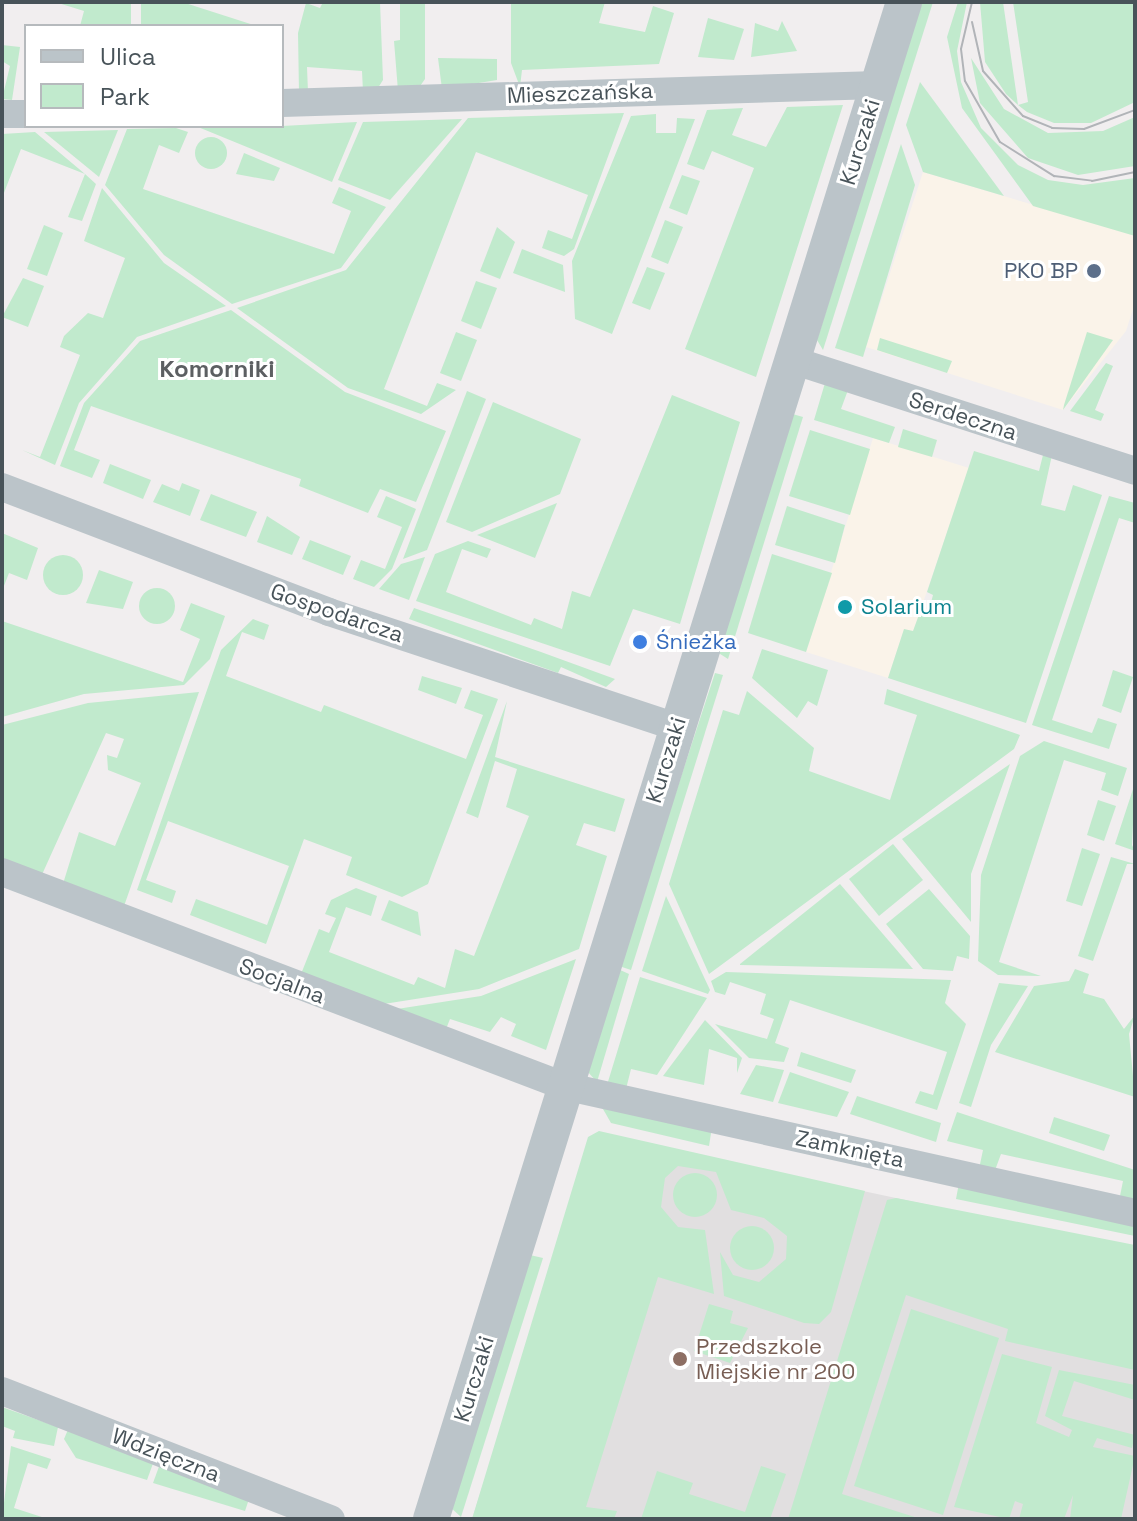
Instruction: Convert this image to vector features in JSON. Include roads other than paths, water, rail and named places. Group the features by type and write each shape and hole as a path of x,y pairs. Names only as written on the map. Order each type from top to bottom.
{"street":[{"name":"Kurczaki","path":"436,1517 564,1086 904,2"},
{"name":"Mieszczańska","path":"284,103 878,85"},
{"path":"2,114 24,114"},
{"name":"Serdeczna","path":"792,360 1135,471"},
{"name":"Gospodarcza","path":"2,487 329,612 676,727"},
{"name":"Socjalna","path":"2,872 564,1086"},
{"name":"Zamknięta","path":"564,1086 1135,1213"},
{"name":"Wdzięczna","path":"2,1391 331,1519"}],"tram line":[{"path":"972,2 961,49 965,81 1000,142 1054,176 1092,181 1135,172"},
{"path":"972,22 983,71 1023,116 1052,128 1084,129 1135,110"}],"place":[{"name":"PKO BP","path":"1094,271"},
{"name":"Solarium","path":"845,607"},
{"name":"Śnieżka","path":"640,642"},
{"name":"Przedszkole Miejskie nr 200","path":"680,1359"}],"district":[{"name":"Komorniki","path":"217,369"}]}
